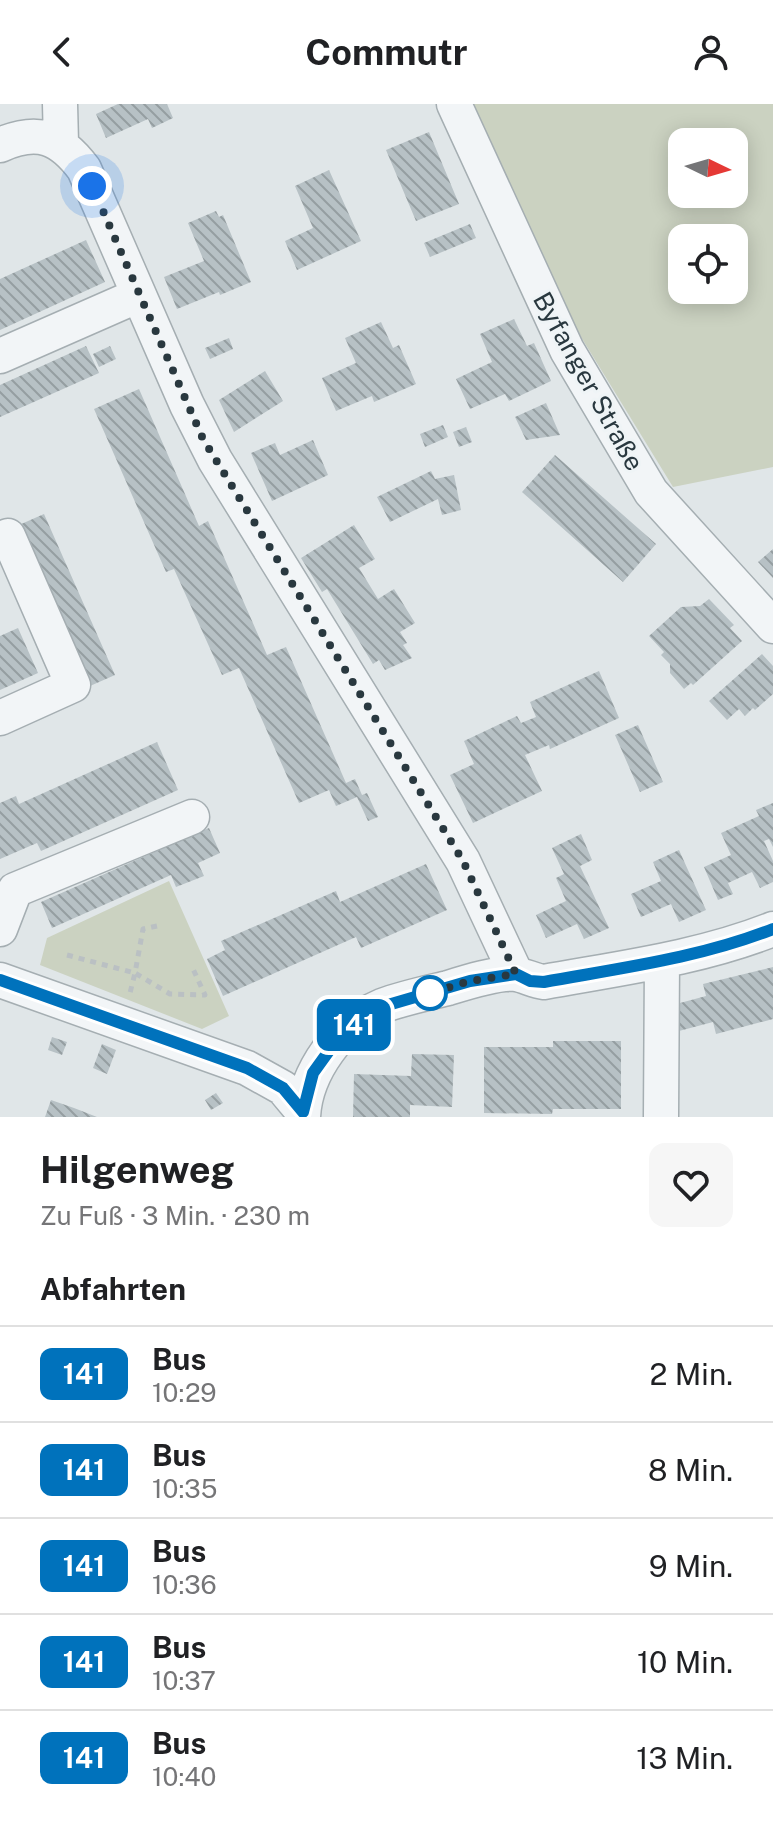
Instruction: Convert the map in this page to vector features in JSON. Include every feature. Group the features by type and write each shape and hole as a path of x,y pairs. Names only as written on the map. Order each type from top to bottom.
{"street":[{"path":"60,104 61,143"},
{"name":"Byfanger Straße","path":"454,104 567,350 651,492 773,626"},
{"path":"0,145 30,136 61,143 84,169 187,405 215,460 463,861 516,974"},
{"path":"0,356 139,295"},
{"path":"0,718 73,685 8,536"},
{"path":"0,929 15,890 192,817"},
{"path":"303,1114 313,1073 331,1048 359,1020 381,1007 470,981 516,974 530,981 544,982 662,961 734,944 773,929"},
{"path":"661,1117 662,961"},
{"path":"0,980 247,1068 283,1088 303,1114"}],"path":[{"path":"129,995 143,929 157,926"},
{"path":"67,955 135,973 170,994 205,995 193,969"}],"green space":[{"path":"470,104 773,104 773,467 673,487 581,337 512,198"},
{"path":"169,881 229,1016 202,1029 40,965 47,938"}],"building":[{"path":"118,104 167,104 173,118 152,128 148,119 106,138 96,114"},
{"path":"429,132 459,204 416,221 386,150"},
{"path":"329,170 361,241 297,270 285,241 313,228 295,186"},
{"path":"216,211 219,217 223,215 251,282 177,309 164,277 204,261 188,223"},
{"path":"470,224 476,238 430,257 424,243"},
{"path":"86,240 105,282 0,330 0,279"},
{"path":"514,319 527,346 534,343 551,381 509,401 505,394 470,409 456,379 492,362 480,334"},
{"path":"381,322 393,348 399,345 416,384 374,402 372,396 336,411 322,378 356,363 345,338"},
{"path":"229,338 233,349 210,359 205,348"},
{"path":"86,346 99,373 0,417 0,385"},
{"path":"110,346 116,359 99,367 93,354"},
{"path":"265,371 283,401 234,432 219,400"},
{"path":"139,389 199,526 208,521 267,655 286,647 346,783 355,779 362,795 367,793 378,817 368,821 357,797 336,806 329,790 299,803 239,668 222,675 174,569 166,572 94,409"},
{"path":"546,403 560,435 526,440 515,417"},
{"path":"443,425 448,437 425,447 420,434"},
{"path":"466,427 472,442 459,447 453,432"},
{"path":"313,440 328,475 272,501 251,453 275,443 280,455"},
{"path":"555,455 656,544 623,582 522,492"},
{"path":"431,471 435,479 454,475 461,510 442,515 438,499 390,522 377,497"},
{"path":"44,514 115,675 90,686 19,525"},
{"path":"354,525 375,559 359,568 378,599 394,589 415,623 400,632 407,643 403,645 412,658 385,670 379,660 373,664 327,589 322,592 301,558"},
{"path":"773,549 773,578 758,562"},
{"path":"709,599 734,625 730,628 742,641 693,685 691,683 684,689 670,673 670,664 661,655 664,652 649,636 681,607 700,606"},
{"path":"18,628 38,673 0,690 0,636"},
{"path":"762,654 773,666 773,694 745,716 739,709 727,720 709,701"},
{"path":"599,671 619,718 550,749 549,745 525,755 542,791 473,823 450,775 474,764 464,741 517,716 521,723 536,717 530,702"},
{"path":"638,725 663,782 640,792 615,735"},
{"path":"157,742 178,790 41,851 37,843 0,859 0,803 16,796 19,804"},
{"path":"773,803 773,847 769,839 764,841 773,861 773,882 760,888 752,872 728,883 733,894 718,900 704,867 731,855 721,833 759,816 756,810"},
{"path":"209,828 220,853 198,863 204,876 176,887 171,875 52,928 41,902"},
{"path":"581,834 592,860 580,866 609,928 584,939 577,924 546,938 536,915 566,901 556,878 564,874 552,848"},
{"path":"679,850 706,910 679,922 671,904 641,917 631,894 661,881 653,862"},
{"path":"426,864 447,910 361,948 356,937 223,996 207,959 225,950 221,941 336,891 340,902"},
{"path":"773,967 773,1019 716,1034 713,1022 679,1031 680,1003 706,996 703,984"},
{"path":"52,1037 67,1042 62,1055 48,1050"},
{"path":"553,1041 621,1041 621,1109 553,1109 552,1114 484,1113 484,1047 553,1047"},
{"path":"102,1044 116,1050 107,1074 93,1068"},
{"path":"412,1054 454,1055 452,1107 410,1105 410,1117 353,1117 354,1074 411,1076"},
{"path":"216,1093 223,1103 211,1110 205,1100"},
{"path":"51,1100 74,1108 97,1117 45,1117"}],"bus line":[{"name":"141","path":"0,980 247,1068 283,1088 303,1112 313,1073 331,1048 359,1020 381,1007 470,981 516,974 530,981 544,982 662,961 734,944 773,929"}],"route":[{"path":"92,186 203,439 463,861 516,974 470,981 430,993"}]}
